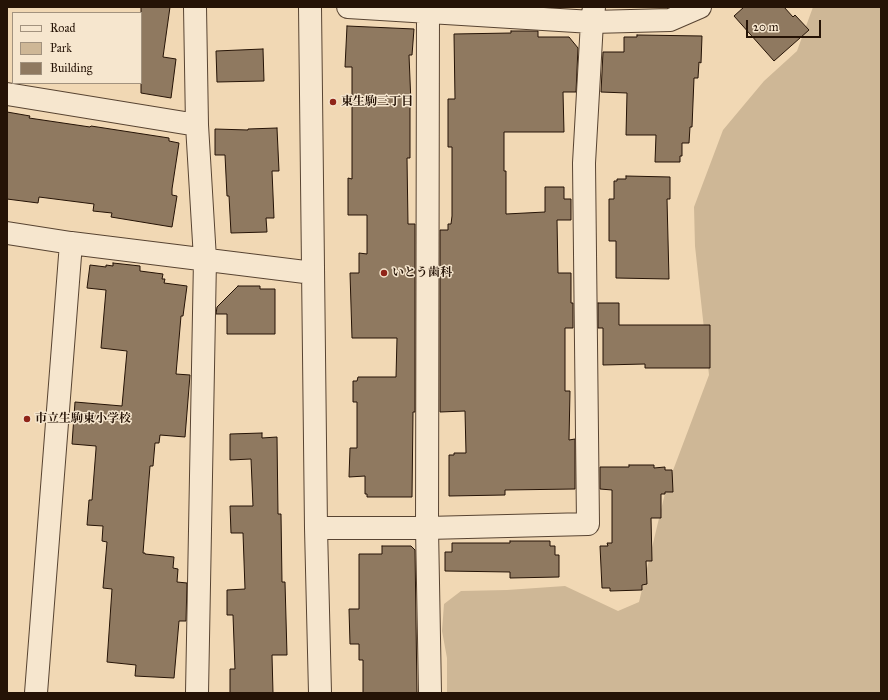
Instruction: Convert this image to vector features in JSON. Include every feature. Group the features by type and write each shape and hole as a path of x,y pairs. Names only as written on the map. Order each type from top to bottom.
{"street":[{"path":"195,7 197,125 204,258 197,693"},
{"path":"310,7 316,528 320,693"},
{"path":"348,7 593,15 670,20 700,7"},
{"path":"428,9 427,528 430,693"},
{"path":"316,528 427,528 588,524 584,163 593,15"},
{"path":"7,94 197,125"},
{"path":"7,233 71,243 204,258 313,273"},
{"path":"36,693 71,243"}],"green space":[{"path":"813,7 881,7 881,693 447,693 447,658 442,631 444,604 461,591 507,590 565,586 618,611 639,602 666,489 709,375 695,246 694,207 723,130 764,81 797,51"}],"building":[{"path":"141,7 170,7 163,57 176,59 171,98 141,93"},
{"path":"744,7 784,7 793,17 795,15 809,30 774,61 734,16"},
{"path":"347,26 414,29 412,55 409,55 411,104 410,158 407,158 408,224 415,224 415,412 413,412 412,497 367,497 367,494 365,494 365,476 349,477 350,448 357,448 357,402 353,402 353,381 357,381 358,377 396,377 397,338 352,338 350,273 359,273 359,253 367,254 367,215 348,215 348,178 352,179 352,67 345,67"},
{"path":"511,31 538,31 538,37 569,37 578,48 576,92 563,92 564,132 504,132 506,214 545,212 545,187 564,187 564,199 571,199 571,220 557,220 558,273 571,273 573,328 565,328 565,391 570,391 569,440 575,439 575,489 505,490 505,495 449,496 449,455 454,455 454,453 466,453 465,411 440,412 440,230 448,230 448,224 451,224 452,216 452,147 448,147 448,99 455,99 454,34 511,33"},
{"path":"637,35 702,36 701,63 699,62 698,78 694,78 692,127 690,127 689,143 682,143 682,156 680,156 680,162 655,162 656,135 626,135 627,93 601,92 603,52 624,52 624,37 637,37"},
{"path":"263,49 264,81 217,82 216,51"},
{"path":"7,112 30,116 29,118 169,138 169,141 179,143 172,189 172,195 177,196 172,227 111,217 112,213 93,211 94,204 39,197 38,203 7,199"},
{"path":"277,128 279,171 272,171 274,218 266,218 267,232 231,233 225,155 215,155 215,129 248,130"},
{"path":"626,176 670,177 670,199 667,199 669,279 616,278 616,241 609,241 609,199 614,199 614,181 617,181 617,179 626,179"},
{"path":"113,263 140,266 140,271 163,274 162,279 165,279 164,283 187,286 183,316 181,316 176,374 190,375 185,437 160,435 159,443 155,443 153,466 150,466 143,553 174,557 173,568 178,569 177,582 187,583 186,621 179,621 174,678 135,676 136,665 107,662 112,589 103,588 107,542 102,541 103,526 87,525 89,500 92,500 96,446 72,444 75,402 122,406 127,351 101,348 106,290 87,288 90,265 106,267 106,265 113,266"},
{"path":"238,286 260,286 260,289 275,289 275,334 227,334 227,314 216,314 217,307"},
{"path":"598,303 619,303 619,325 710,325 710,368 645,368 645,364 603,365 603,328 598,328"},
{"path":"262,433 262,438 277,437 278,514 281,514 282,582 285,582 287,655 272,655 273,693 230,693 230,669 235,669 233,615 227,615 227,590 245,589 243,533 231,533 230,506 253,506 251,459 230,460 230,434"},
{"path":"629,465 654,465 654,468 665,467 665,470 672,470 673,492 665,492 665,494 661,494 661,518 651,518 652,561 646,561 647,584 642,585 642,590 610,591 610,588 602,588 600,546 608,546 607,543 612,543 612,490 600,489 600,467 629,467"},
{"path":"510,541 550,541 550,546 555,546 555,555 559,555 559,577 510,578 510,572 445,571 445,552 452,552 452,543 510,543"},
{"path":"382,546 411,546 415,550 417,693 363,693 363,660 359,660 359,644 350,644 349,609 359,609 359,554 382,554"}],"place":[{"name":"東生駒三丁目","path":"333,102"},
{"name":"いとう歯科","path":"384,273"},
{"name":"市立生駒東小学校","path":"27,419"}]}
